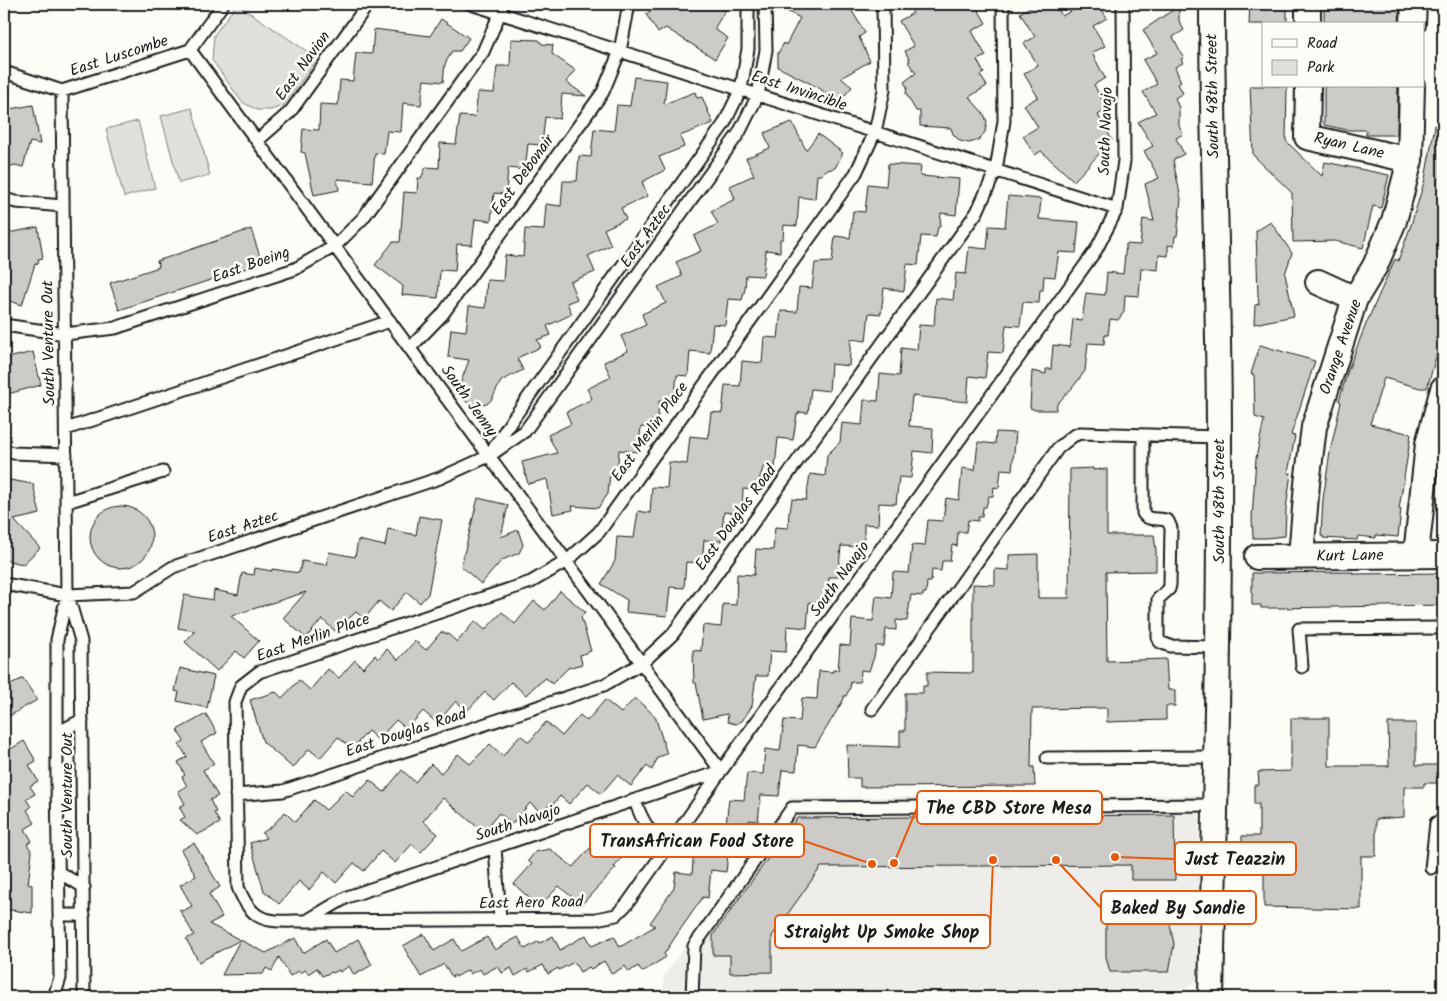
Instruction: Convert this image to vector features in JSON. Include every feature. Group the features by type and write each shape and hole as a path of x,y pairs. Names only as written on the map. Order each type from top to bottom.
{"street":[{"name":"South 48th Street","path":"1211,997 1217,758 1220,437 1212,4"},
{"path":"1308,4 1308,22"},
{"path":"1413,22 1414,4"},
{"name":"Ryan Lane","path":"1308,88 1308,137 1410,160"},
{"name":"Orange Avenue","path":"1301,556 1314,426 1355,299 1375,266 1394,221 1410,160 1412,88"},
{"path":"1318,282 1355,299"},
{"path":"1416,555 1428,444 1443,389"},
{"name":"Kurt Lane","path":"1257,557 1443,555"}],"lane":[{"name":"East Luscombe","path":"4,72 62,91 190,50 223,4"},
{"name":"East Navion","path":"257,141 290,112 363,11 366,4"},
{"name":"East Invincible","path":"471,4 501,8 620,51 1117,209"},
{"name":"East Debonair","path":"410,348 442,315 603,92 620,51 629,4"},
{"name":"East Aztec","path":"489,456 512,420 724,124 741,89 748,49 748,4"},
{"name":"East Aztec","path":"4,584 68,595 134,592 173,567 440,478 489,456 525,431 739,133 758,95 766,50 765,4"},
{"name":"East Merlin Place","path":"236,795 235,702 241,686 259,672 530,582 567,561 599,532 856,173 875,132 884,90 883,4"},
{"name":"East Douglas Road","path":"236,795 283,791 604,685 642,663 672,635 977,212 996,170 1004,122 1003,4"},
{"name":"South Navajo","path":"306,921 347,897 721,771 1096,250 1117,209 1124,161 1123,4"},
{"name":"East Boeing","path":"4,325 65,334 115,328 294,269 335,246 363,218 483,52 501,8"},
{"name":"South Jenny","path":"190,50 721,771"},
{"name":"South Venture Out","path":"54,997 60,978 57,733 58,640 68,595 62,91"},
{"path":"4,199 16,202 63,206"},
{"path":"66,429 390,321"},
{"path":"872,709 1058,448 1065,441 1080,433 1220,437"},
{"path":"1143,435 1143,513 1147,518 1168,521 1171,528 1170,584 1169,589 1158,599 1158,638 1160,642 1170,646 1218,647"},
{"path":"4,450 13,453 66,455"},
{"path":"67,502 162,472"},
{"name":"South Venture Out","path":"68,595 81,641 84,997"},
{"path":"1302,667 1299,629 1443,628"},
{"path":"57,733 82,720"},
{"path":"1047,758 1217,758"},
{"name":"East Aero Road","path":"236,795 238,887 244,902 253,913 268,921 596,919 616,914 627,904 721,771"},
{"path":"635,800 648,829 667,848"},
{"path":"692,997 694,946 792,808 1216,805"},
{"path":"1431,868 1436,823 1443,820"},
{"path":"495,848 500,920"},
{"path":"58,872 84,887"},
{"path":"59,916 84,916"}],"shaded area":[{"path":"1199,795 1199,969 1198,976 1193,984 1186,989 663,994 664,976 790,798"}],"green space":[{"path":"237,4 311,54 314,64 283,106 271,110 257,110 242,102 212,60 214,35"},
{"path":"192,108 210,175 179,183 161,116"},
{"path":"138,121 155,188 124,197 106,129"}],"building":[{"path":"661,4 729,4 714,29 728,38 715,59 666,28 658,33 646,14"},
{"path":"774,4 848,4 865,33 859,37 870,61 841,78 852,87 838,103 819,88 778,67 778,53 784,43 786,45 800,18"},
{"path":"908,4 975,4 986,23 972,31 986,56 977,60 984,73 980,75 987,86 969,97 984,114 987,122 985,132 979,140 969,143 960,141 953,134 951,128 920,126 920,111 916,111 906,94 907,87 904,82 916,73 908,62 910,61 905,51 914,46 899,21 913,13"},
{"path":"1035,4 1055,4 1062,16 1083,4 1099,4 1107,18 1093,26 1105,46 1092,53 1105,78 1094,85 1107,109 1098,115 1112,140 1074,181 1041,151 1035,155 1023,136 1038,127 1024,105 1038,97 1024,74 1038,65 1024,43 1035,37 1020,13"},
{"path":"1250,4 1287,4 1287,22 1249,24"},
{"path":"1324,4 1400,4 1399,22 1324,22"},
{"path":"1179,6 1179,21 1184,30 1173,37 1184,58 1181,59 1183,63 1175,67 1181,82 1178,84 1183,93 1175,98 1179,108 1179,126 1183,134 1176,138 1184,154 1173,160 1181,199 1174,246 1168,245 1168,256 1159,255 1158,270 1141,268 1139,296 1125,295 1124,312 1118,320 1110,319 1108,335 1105,335 1104,344 1088,343 1085,371 1057,404 1056,410 1034,410 1030,408 1032,371 1046,374 1046,369 1051,369 1053,345 1070,347 1073,319 1082,320 1086,293 1105,295 1107,272 1123,274 1126,244 1140,245 1143,219 1154,221 1145,184 1159,178 1144,151 1153,146 1138,122 1156,113 1143,92 1157,84 1143,60 1157,53 1143,30"},
{"path":"441,19 469,38 460,51 452,51 445,64 443,82 424,80 421,105 403,103 401,132 387,131 384,154 375,153 372,182 337,179 339,190 314,195 305,153 301,152 303,129 319,130 320,104 338,105 340,80 353,81 356,53 372,54 374,29 430,36"},
{"path":"511,39 539,40 542,44 553,45 552,54 575,70 566,82 586,96 562,94 560,119 545,117 542,145 528,144 525,170 508,168 506,194 494,193 491,221 475,219 472,245 457,244 455,271 440,270 438,298 402,295 403,286 375,265 393,242 400,242 404,192 417,193 418,178 421,178 426,167 439,168 440,143 456,144 460,116 475,117 478,92 494,93 497,66 510,66"},
{"path":"634,77 667,81 664,104 695,92 697,98 702,97 713,123 680,136 684,147 659,157 665,170 642,182 648,196 621,208 626,219 604,229 611,245 588,256 595,272 570,282 577,299 567,303 572,314 547,326 551,335 537,340 541,347 517,358 523,370 501,381 492,399 487,404 476,406 468,403 460,396 459,387 469,360 448,357 451,329 466,331 469,306 485,308 487,280 503,281 505,255 523,257 525,229 544,230 546,204 561,206 563,181 577,181 579,156 591,157 594,129 614,131 617,105 630,106"},
{"path":"1250,86 1287,88 1286,141 1322,176 1325,162 1389,175 1381,208 1373,206 1363,248 1335,241 1293,242 1292,193 1253,155"},
{"path":"1324,88 1398,88 1397,135 1366,135 1366,130 1347,130 1324,125"},
{"path":"33,105 40,144 30,142 23,167 15,165 4,168 4,110"},
{"path":"792,122 806,150 818,134 843,153 835,168 824,171 822,175 817,175 815,199 799,197 797,226 784,225 783,239 780,239 780,252 766,250 763,276 746,275 742,300 728,299 725,325 713,324 710,353 690,351 688,376 677,375 674,403 659,401 657,428 641,427 638,452 619,450 617,474 610,473 608,494 598,508 572,506 573,510 553,514 547,479 528,484 522,462 557,453 548,435 571,424 566,412 592,399 587,389 611,377 604,362 628,351 621,336 646,325 642,314 666,303 658,287 682,276 676,262 701,251 694,236 718,224 711,211 735,199 730,186 754,175 746,158 770,148 764,133"},
{"path":"1435,125 1443,126 1443,333 1427,388 1420,388 1384,378 1370,424 1411,434 1399,509 1401,509 1398,537 1376,535 1376,538 1358,536 1357,540 1323,538 1321,536 1323,499 1330,452 1341,402 1339,401 1348,370 1366,324 1395,259 1398,261 1411,225 1425,179"},
{"path":"888,164 921,166 920,176 959,179 956,215 941,213 940,227 938,227 936,237 921,236 918,265 907,264 904,291 884,288 881,314 869,313 866,341 851,339 849,366 831,364 829,391 811,389 808,413 799,412 797,414 793,440 778,438 775,467 764,465 756,490 743,489 742,514 724,512 721,541 704,540 702,563 686,562 684,588 670,587 667,616 626,612 627,600 601,584 615,561 617,537 634,538 638,511 650,513 652,487 667,488 669,462 687,464 690,436 708,438 711,412 722,413 725,385 740,386 742,361 762,363 764,337 778,338 781,311 797,312 799,287 812,288 815,263 832,262 835,236 850,238 853,211 865,212 868,184 886,186"},
{"path":"1008,196 1041,199 1039,219 1079,222 1076,253 1059,252 1055,277 1044,276 1043,290 1040,290 1039,303 1023,302 1020,326 1006,325 1003,353 988,352 985,378 969,376 967,402 912,396 909,426 933,428 932,453 914,451 911,478 899,477 896,504 879,503 878,525 864,524 864,547 841,546 838,577 829,577 827,604 809,602 807,628 787,626 786,652 770,651 768,676 756,676 752,706 742,721 736,724 728,722 727,714 703,719 696,683 694,683 693,650 701,651 703,625 721,627 723,604 736,605 737,574 754,575 756,549 773,550 775,527 788,528 792,499 806,500 810,474 825,476 827,455 840,442 842,423 862,425 864,400 878,401 880,374 899,376 901,348 917,350 919,325 934,326 936,298 953,300 956,273 966,274 969,247 987,249 989,226 1005,227"},
{"path":"1271,222 1292,253 1285,274 1294,316 1254,324 1255,305 1259,304 1256,231"},
{"path":"38,227 43,258 38,259 39,263 35,264 22,305 4,299 4,234"},
{"path":"251,229 262,263 119,310 110,283 159,267 157,261"},
{"path":"1260,345 1315,361 1291,435 1295,436 1288,473 1291,473 1286,509 1285,536 1253,538 1252,518 1256,458 1264,420 1255,417 1254,375 1251,374"},
{"path":"33,352 41,385 4,395 4,359"},
{"path":"996,432 1016,433 1012,470 1001,469 999,488 994,487 993,496 989,496 986,507 983,507 982,517 978,517 978,521 968,520 966,532 958,532 957,546 952,545 950,561 942,561 941,571 932,570 931,582 927,582 926,593 923,593 923,596 911,595 907,621 896,620 896,630 886,629 884,646 876,646 869,671 861,670 860,682 851,682 846,696 844,696 815,747 798,745 796,771 782,770 779,796 761,795 758,821 749,820 746,847 729,845 726,872 711,870 708,898 703,897 664,954 666,957 642,972 638,966 629,972 625,966 612,974 604,961 591,969 589,967 580,972 574,962 548,974 543,965 529,972 527,969 515,976 511,968 502,973 498,966 483,974 480,969 470,974 468,970 456,977 455,975 452,977 444,964 421,977 403,946 424,934 434,951 454,939 461,951 487,937 495,950 518,937 525,949 553,936 560,950 586,935 592,946 614,936 620,947 655,926 650,923 674,888 676,872 692,874 694,848 713,850 716,823 726,824 729,799 744,800 747,773 763,774 765,749 780,751 784,720 800,721 802,698 817,699 819,671 833,672 833,670 838,670 840,645 850,646 852,619 873,621 876,596 891,598 893,572 909,573 912,545 925,546 928,520 943,521 946,498 959,500 962,468 975,470 978,442 995,444"},
{"path":"1093,468 1093,470 1107,469 1107,535 1154,535 1156,550 1156,571 1106,572 1107,661 1166,659 1168,690 1175,690 1175,706 1166,706 1166,720 1107,722 1107,708 1032,709 1031,767 1034,767 1035,786 860,787 860,778 848,778 847,745 900,747 900,731 905,731 905,693 923,693 923,686 927,686 927,672 973,673 973,584 995,585 995,569 1009,570 1009,555 1038,554 1038,598 1069,598 1070,469"},
{"path":"4,479 33,484 40,514 14,520 40,548 23,564 4,560"},
{"path":"478,498 508,505 501,537 518,530 523,545 519,553 502,560 481,584 461,566"},
{"path":"115,506 127,506 143,515 150,525 152,537 150,549 143,559 127,568 115,568 104,563 95,554 90,543 90,531 95,520 104,511"},
{"path":"419,516 442,520 428,594 420,603 407,592 391,611 379,601 364,619 356,612 335,631 322,619 306,638 283,618 306,592 231,616 259,641 244,658 236,651 217,671 185,642 195,631 178,628 184,595 213,600 214,590 238,595 242,573 254,575 255,568 299,573 302,561 327,565 329,552 355,557 358,540 385,546 388,529 416,535"},
{"path":"1353,572 1353,574 1443,573 1443,605 1261,608 1261,605 1252,605 1252,573"},
{"path":"560,591 585,612 581,617 591,651 580,655 582,664 568,668 552,684 546,678 526,695 511,682 494,700 485,692 467,711 456,701 437,723 423,711 407,729 396,720 378,740 368,731 352,749 338,737 320,758 309,749 293,768 263,742 250,700 276,692 282,698 299,680 310,690 328,669 339,678 355,660 363,668 375,655 378,659 387,649 398,660 415,641 426,650 441,632 448,634 457,642 475,621 485,630 502,612 515,624 534,601 545,610"},
{"path":"180,668 214,676 207,708 177,701 179,692 175,691"},
{"path":"23,678 37,700 4,719 4,689"},
{"path":"635,698 655,716 667,754 658,757 652,770 647,766 631,786 617,775 601,794 588,783 569,804 560,796 551,807 549,805 542,813 530,803 512,824 499,813 483,832 443,798 423,821 438,834 421,852 412,844 395,863 381,851 364,871 354,863 336,883 324,872 309,890 299,881 279,904 264,891 250,843 266,838 262,833 271,827 285,812 295,822 314,800 326,810 346,790 353,797 370,780 384,792 402,770 415,782 431,764 441,773 458,754 470,764 490,744 503,756 520,735 529,742 546,722 562,736 580,715 587,721 605,700 621,713"},
{"path":"206,714 217,733 201,742 214,764 203,770 218,796 210,800 216,812 214,813 220,823 197,835 180,820 185,817 179,807 185,804 178,791 187,786 182,777 185,775 178,762 187,757 179,744 184,741 177,730"},
{"path":"1291,718 1329,718 1329,766 1389,766 1388,723 1416,723 1416,765 1443,765 1443,783 1424,783 1424,787 1404,787 1404,817 1376,819 1376,856 1361,856 1361,909 1264,907 1264,870 1242,871 1242,836 1259,836 1259,804 1254,804 1254,785 1259,785 1258,772 1291,771"},
{"path":"24,741 36,761 29,765 38,781 30,786 35,794 26,799 31,807 27,810 35,823 25,829 32,841 27,844 32,852 28,884 32,885 32,913 4,909 7,871 4,865 4,845 9,842 4,832 4,753"},
{"path":"1174,815 1175,880 1131,880 1131,865 821,867 772,936 772,972 730,973 730,955 713,955 713,935 797,818"},
{"path":"609,827 632,847 614,867 616,868 581,905 559,886 539,907 514,884 532,864 528,861 535,852 550,849 573,867"},
{"path":"194,843 220,887 209,894 222,917 209,924 266,953 295,938 303,953 326,939 334,953 358,939 372,965 354,975 349,966 340,972 339,970 322,976 317,968 308,974 306,970 300,973 299,971 290,976 279,957 272,971 266,968 263,974 222,975 240,940 199,962 186,939 194,935 179,909 183,911 192,906 180,885 196,876 181,850"},
{"path":"1110,910 1143,910 1146,920 1169,920 1174,944 1169,972 1110,972 1106,957 1106,926"}],"place":[{"name":"Just Teazzin","path":"1115,857"},
{"name":"Straight Up Smoke Shop","path":"993,860"},
{"name":"Baked By Sandie","path":"1056,860"},
{"name":"The CBD Store Mesa","path":"894,863"},
{"name":"TransAfrican Food Store","path":"872,864"}]}
